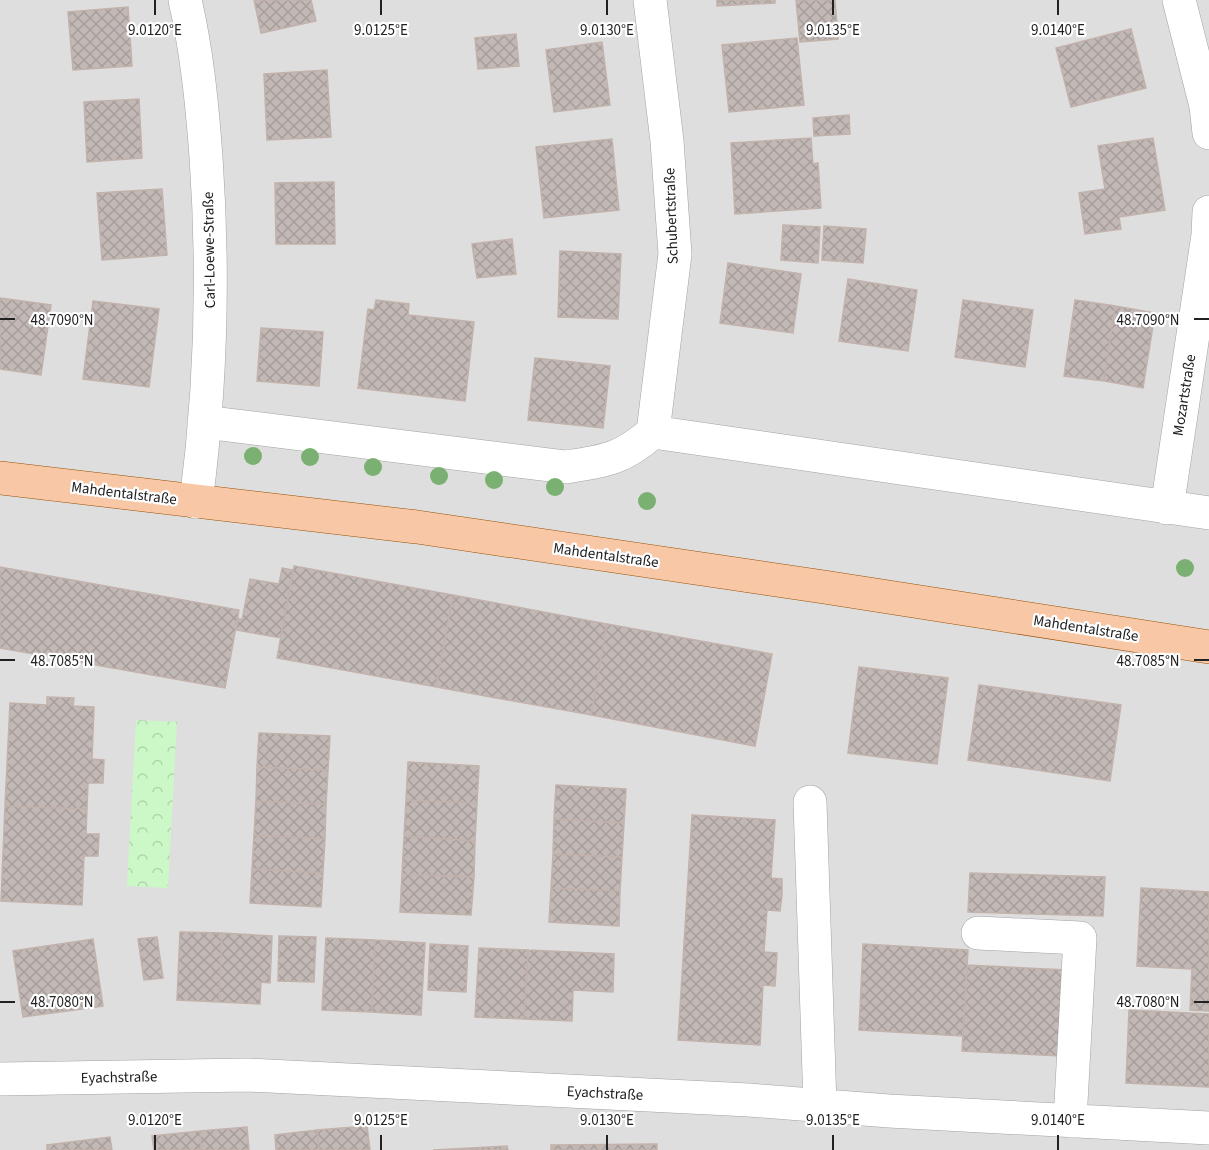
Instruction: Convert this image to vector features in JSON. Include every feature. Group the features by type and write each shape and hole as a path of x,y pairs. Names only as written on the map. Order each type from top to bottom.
{"main road":[{"name":"Mahdentalstraße","path":"0,478 429,528 1209,647"}],"street":[{"name":"Carl-Loewe-Straße","path":"185,0 195,42 210,216 211,307 204,422 196,502"},
{"name":"Schubertstraße","path":"650,0 667,141 675,254 653,432"},
{"path":"1179,0 1206,106 1209,133"},
{"name":"Mozartstraße","path":"1167,508 1209,212"},
{"path":"204,422 566,467 605,461 633,449 653,432 1209,513"},
{"path":"810,802 820,1105"},
{"path":"978,933 1080,938 1070,1121"},
{"name":"Eyachstraße","path":"0,1079 248,1075 739,1099 1209,1128"}],"shaded area":[{"path":"0,0 1209,0 1209,1150 0,1150"}],"green space":[{"path":"136,720 177,722 168,888 127,886"}],"building":[{"path":"254,0 311,0 316,21 261,33"},
{"path":"717,0 775,0 775,3 717,6"},
{"path":"796,0 835,0 838,39 800,42"},
{"path":"128,7 132,66 73,70 68,12"},
{"path":"1131,29 1146,88 1071,107 1056,48"},
{"path":"516,34 519,66 478,69 475,38"},
{"path":"797,38 804,105 729,112 722,45"},
{"path":"602,42 610,105 554,112 546,50"},
{"path":"327,70 331,137 267,140 264,74"},
{"path":"139,99 142,158 87,162 84,102"},
{"path":"849,115 850,134 814,136 813,118"},
{"path":"811,138 813,164 818,163 821,208 735,214 731,143"},
{"path":"1153,138 1165,210 1119,217 1121,229 1085,234 1079,193 1105,189 1098,146"},
{"path":"612,139 619,210 544,218 536,147"},
{"path":"334,182 335,244 276,244 275,183"},
{"path":"162,189 167,255 102,260 97,193"},
{"path":"783,225 820,227 818,263 781,260"},
{"path":"824,226 866,229 863,263 822,260"},
{"path":"512,239 516,274 477,278 472,244"},
{"path":"560,251 621,254 618,319 558,317"},
{"path":"728,263 801,274 793,333 720,323"},
{"path":"848,279 917,290 908,351 839,341"},
{"path":"0,298 51,305 41,375 0,369"},
{"path":"376,300 409,304 408,315 474,322 465,401 358,388 368,309 374,310"},
{"path":"963,300 1033,310 1025,367 955,357"},
{"path":"1075,300 1115,306 1104,381 1064,376"},
{"path":"93,301 159,309 149,387 83,379"},
{"path":"1115,306 1155,313 1143,388 1104,381"},
{"path":"261,328 323,332 319,386 257,381"},
{"path":"535,358 610,366 603,428 528,420"},
{"path":"294,566 453,595 436,687 277,658"},
{"path":"0,567 239,610 225,688 0,648"},
{"path":"282,568 293,570 281,638 236,630 238,618 242,620 250,579 279,584"},
{"path":"453,595 607,624 591,715 436,687"},
{"path":"607,624 772,654 755,746 591,715"},
{"path":"859,667 948,678 937,764 848,753"},
{"path":"979,685 1121,705 1110,781 968,760"},
{"path":"47,697 74,698 73,706 94,707 92,759 104,760 103,783 88,783 87,809 5,806 10,703 47,705"},
{"path":"259,733 330,736 328,770 257,767"},
{"path":"408,762 479,766 477,803 406,800"},
{"path":"257,767 328,770 326,804 256,801"},
{"path":"556,785 626,789 624,823 554,819"},
{"path":"406,800 477,803 475,841 404,836"},
{"path":"256,801 326,804 325,839 254,835"},
{"path":"5,806 87,809 86,834 99,834 98,856 84,856 82,905 1,901"},
{"path":"692,815 775,820 771,878 782,879 782,895 780,911 767,910 764,952 777,953 775,986 763,985 760,1045 678,1040"},
{"path":"554,819 624,823 622,857 553,854"},
{"path":"254,835 325,839 323,873 252,869"},
{"path":"404,836 475,841 474,877 402,874"},
{"path":"553,854 622,857 620,891 551,888"},
{"path":"252,869 323,873 321,907 250,903"},
{"path":"970,873 1105,877 1103,916 968,912"},
{"path":"402,874 474,877 471,915 400,912"},
{"path":"551,888 620,891 619,926 549,922"},
{"path":"1141,888 1209,892 1209,1011 1190,1010 1192,969 1137,966"},
{"path":"180,932 222,933 219,1002 177,1000"},
{"path":"222,933 272,936 270,983 261,982 260,1004 219,1002"},
{"path":"279,936 316,937 314,982 278,981"},
{"path":"157,937 163,978 144,980 138,939"},
{"path":"326,938 375,940 372,1012 322,1010"},
{"path":"93,939 103,1006 23,1017 13,951"},
{"path":"375,940 425,943 421,1015 372,1012"},
{"path":"430,944 468,946 466,992 428,990"},
{"path":"863,944 968,950 963,1036 859,1030"},
{"path":"479,948 528,950 524,1019 475,1017"},
{"path":"528,950 614,954 613,992 573,990 572,1021 524,1019"},
{"path":"967,965 1066,970 1061,1056 962,1051"},
{"path":"1129,1010 1209,1014 1209,1087 1126,1083"},
{"path":"367,1126 370,1150 319,1150 317,1130"},
{"path":"247,1127 249,1150 201,1150 200,1131"},
{"path":"317,1130 319,1150 276,1150 275,1135"},
{"path":"200,1131 201,1150 154,1150 152,1136"},
{"path":"110,1137 112,1150 47,1150 47,1145"},
{"path":"657,1144 657,1150 551,1150 551,1145"},
{"path":"507,1146 508,1150 433,1150"}]}
